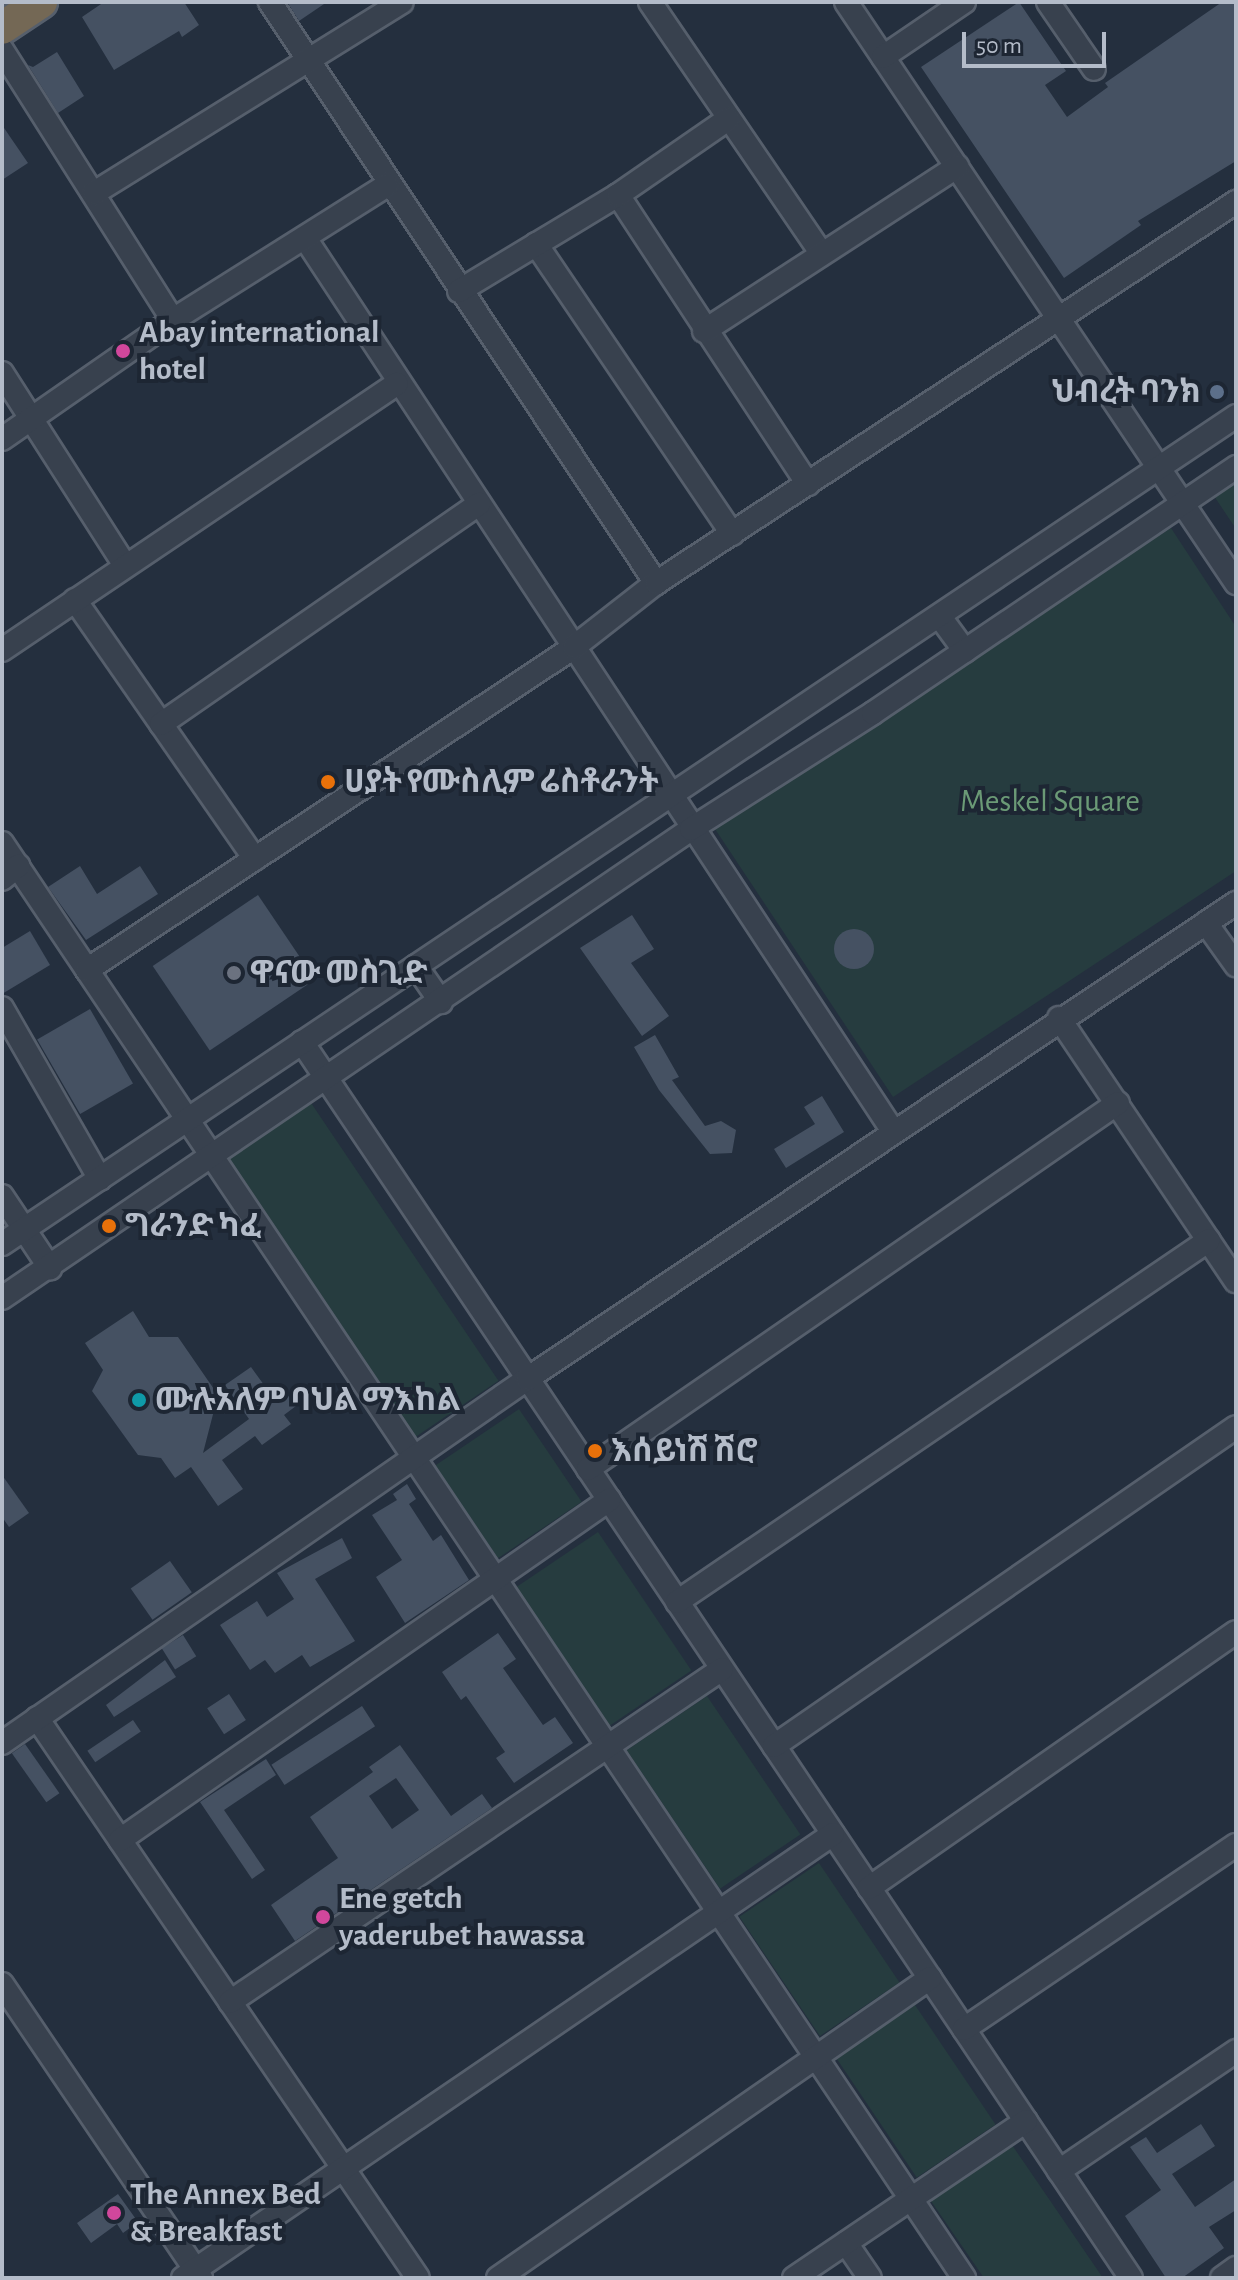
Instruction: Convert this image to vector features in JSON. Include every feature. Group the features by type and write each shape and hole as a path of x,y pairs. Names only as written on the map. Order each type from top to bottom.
{"highway":[{"path":"2,28 41,2"}],"street":[{"path":"270,2 387,185 656,583"},
{"path":"94,193 402,2"},
{"path":"650,2 821,253"},
{"path":"846,2 1236,583"},
{"path":"883,57 964,2"},
{"path":"1048,2 1094,69"},
{"path":"2,50 173,320"},
{"path":"459,291 618,195 728,119"},
{"path":"704,331 957,167"},
{"path":"2,439 173,320 387,185"},
{"path":"618,195 704,331 808,484"},
{"path":"87,970 574,647 656,583 1236,202"},
{"path":"305,238 397,384 672,792 691,829 893,1131"},
{"path":"536,244 732,534"},
{"path":"2,373 124,564"},
{"path":"2,650 124,564 397,384"},
{"path":"2,1244 1236,416"},
{"path":"2,1298 50,1268 324,1076 441,1002 691,829 965,651 1236,467"},
{"path":"161,724 479,504"},
{"path":"75,600 255,859"},
{"path":"940,617 965,651"},
{"path":"2,843 10,873 87,970 964,2278"},
{"path":"2,1743 412,1457 1059,1018 1236,903"},
{"path":"1206,923 1236,965"},
{"path":"416,966 441,1002"},
{"path":"2,1008 100,1179"},
{"path":"1059,1018 1236,1281"},
{"path":"302,1042 1131,2278"},
{"path":"588,1469 1118,1103"},
{"path":"2,1196 50,1268"},
{"path":"677,1602 1209,1240"},
{"path":"774,1746 1236,1427"},
{"path":"120,1840 609,1500"},
{"path":"869,1888 1236,1632"},
{"path":"230,2002 722,1669"},
{"path":"37,1718 418,2278"},
{"path":"2,1984 193,2275 833,1834"},
{"path":"964,2029 1236,1845"},
{"path":"498,2278 930,1978"},
{"path":"1059,2171 1236,2051"},
{"path":"794,2278 1026,2121"},
{"path":"846,2243 870,2278"},
{"path":"1222,2278 1236,2268"}],"green space":[{"path":"1236,469 1236,529 1208,487"},
{"name":"Meskel Square","path":"1171,528 1236,627 1236,871 893,1097 715,829"},
{"path":"305,1094 498,1381 414,1438 220,1151"},
{"path":"519,1409 582,1502 498,1558 435,1465"},
{"path":"598,1532 691,1670 608,1727 514,1588"},
{"path":"707,1696 800,1834 720,1889 627,1750"},
{"path":"819,1863 900,1982 820,2036 739,1917"},
{"path":"915,2005 996,2124 917,2178 836,2058"},
{"path":"1012,2145 1103,2278 984,2278 931,2201"}],"building":[{"path":"104,2 184,2 199,25 182,37 179,31 114,70 82,17"},
{"path":"287,2 327,2 299,21"},
{"path":"1019,2 1066,71 1045,85 1067,117 1108,87 1105,83 1222,2 1236,2 1236,161 1138,221 1141,225 1064,278 921,67"},
{"path":"57,52 84,96 58,113 28,65 33,67"},
{"path":"2,125 28,163 2,180"},
{"path":"80,866 97,894 140,866 158,894 86,940 48,887"},
{"name":"ዋናው መስጊድ","path":"258,895 315,980 210,1051 153,966"},
{"path":"632,915 654,949 631,963 669,1016 642,1036 580,948"},
{"path":"854,929 868,935 874,949 868,963 854,969 840,963 834,949 840,935"},
{"path":"30,931 50,965 2,994 2,948"},
{"path":"90,1009 133,1083 80,1114 37,1040"},
{"path":"655,1035 679,1077 672,1080 705,1126 721,1121 736,1130 732,1153 710,1154 659,1090 634,1047"},
{"path":"822,1096 844,1132 786,1168 774,1149 815,1124 804,1107"},
{"path":"133,1311 149,1337 178,1337 218,1395 203,1453 249,1419 225,1385 251,1367 275,1400 286,1393 296,1406 284,1415 291,1424 262,1445 255,1436 222,1460 243,1489 218,1506 191,1467 175,1478 161,1458 138,1455 92,1391 103,1370 85,1343"},
{"path":"2,1475 29,1513 9,1527 2,1517"},
{"path":"407,1484 416,1499 409,1504 433,1541 441,1535 469,1580 405,1623 376,1577 402,1560 372,1515 397,1500 393,1494"},
{"path":"342,1538 352,1558 315,1579 355,1641 310,1667 302,1655 275,1673 265,1660 250,1670 220,1625 257,1601 267,1617 294,1599 277,1573"},
{"path":"170,1561 192,1592 152,1620 131,1589"},
{"path":"498,1633 516,1659 503,1668 543,1725 555,1717 573,1743 514,1783 496,1758 505,1752 466,1696 461,1700 442,1672"},
{"path":"183,1635 196,1656 175,1669 162,1648"},
{"path":"165,1660 176,1677 114,1717 106,1705"},
{"path":"229,1694 246,1720 224,1734 207,1708"},
{"path":"362,1706 375,1726 284,1785 271,1765"},
{"path":"133,1720 141,1732 95,1762 87,1751"},
{"path":"25,1744 59,1793 46,1802 12,1753"},
{"path":"400,1745 451,1816 482,1794 492,1808 295,1941 271,1905 338,1858 310,1817 373,1772 369,1767","holes":["396,1778 419,1810 392,1829 369,1796"]},
{"path":"266,1759 276,1775 224,1810 265,1870 252,1879 200,1802"},
{"path":"1201,2124 1215,2146 1172,2174 1195,2207 1236,2179 1236,2210 1209,2227 1224,2248 1182,2278 1166,2278 1125,2216 1161,2190 1130,2147 1146,2137 1157,2153"},
{"path":"118,2194 138,2222 123,2233 117,2224 91,2243 77,2223"}],"place":[{"name":"Abay international hotel","path":"123,351"},
{"name":"ህብረት ባንክ","path":"1217,392"},
{"name":"ሀያት የሙስሊም ሬስቶራንት","path":"328,782"},
{"name":"ዋናው መስጊድ","path":"234,973"},
{"name":"ግራንድ ካፈ","path":"109,1226"},
{"name":"ሙሉአለም ባህል ማእከል","path":"139,1400"},
{"name":"እሰይነሽ ሽሮ","path":"595,1451"},
{"name":"Ene getch yaderubet hawassa","path":"323,1917"},
{"name":"The Annex Bed & Breakfast","path":"114,2213"}]}
